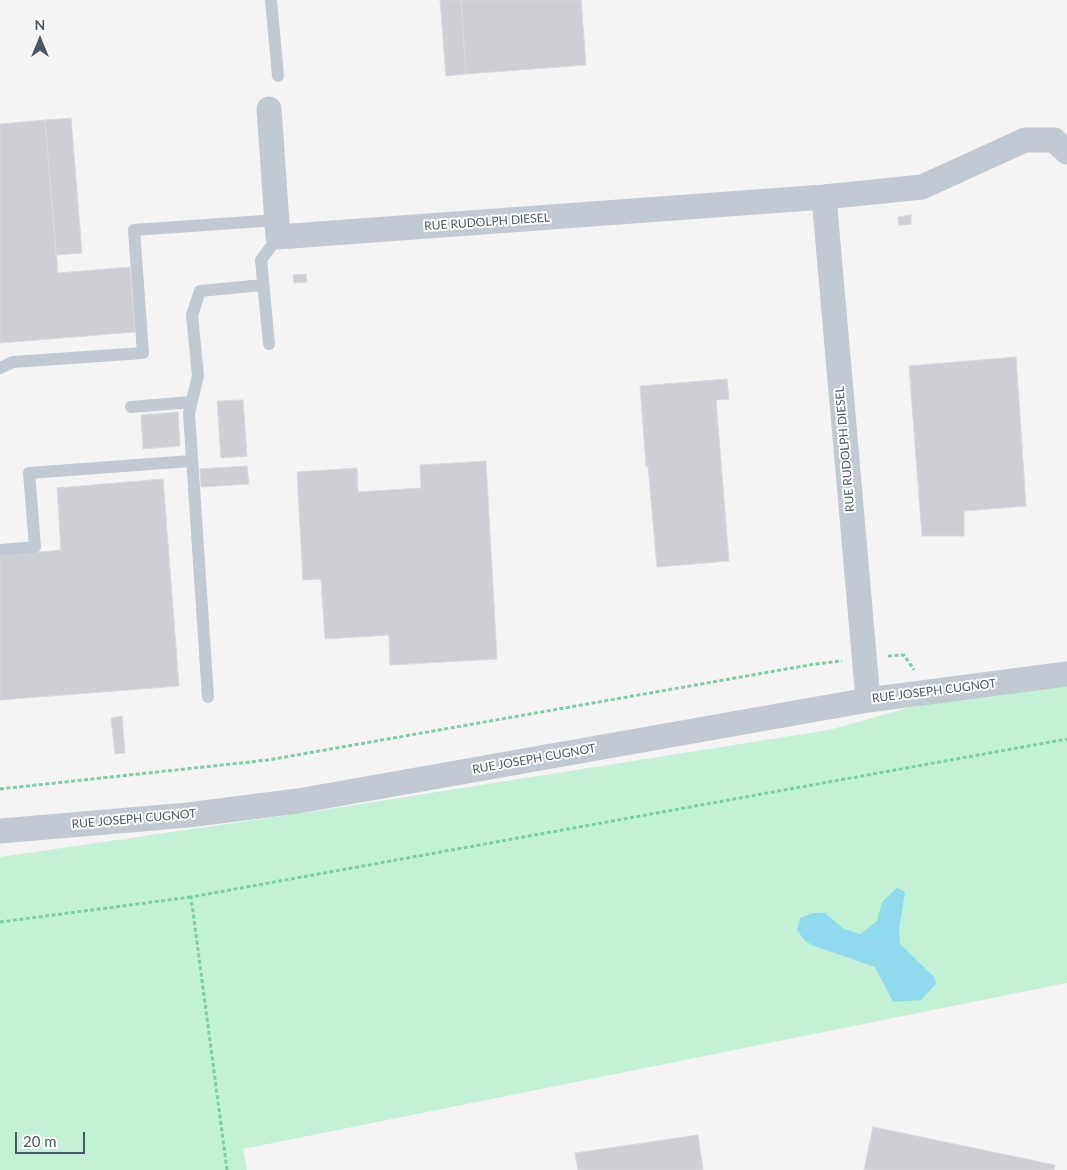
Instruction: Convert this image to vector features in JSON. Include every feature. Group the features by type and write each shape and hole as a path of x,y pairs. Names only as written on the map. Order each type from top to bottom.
{"street":[{"path":"269,109 277,228"},
{"name":"RUE RUDOLPH DIESEL","path":"277,228 824,197 922,187 1025,140 1054,140 1067,152"},
{"name":"RUE RUDOLPH DIESEL","path":"824,197 868,700"},
{"name":"RUE JOSEPH CUGNOT","path":"0,830 188,815 298,801 868,700 1067,674"}],"lane":[{"path":"271,0 278,76"},
{"path":"0,368 13,362 143,353 134,230 277,228 260,260 269,344"},
{"path":"208,698 191,461 189,413 198,376 192,315 200,291 263,284"},
{"path":"131,406 191,402"},
{"path":"0,550 35,547 29,473 191,461"}],"path":[{"path":"0,789 268,760 815,664 904,655 916,674"},
{"path":"0,922 191,897 1067,739"},
{"path":"191,897 227,1170"}],"green space":[{"path":"1067,686 1067,983 243,1149 247,1170 0,1170 0,857 323,810 829,730 918,705"}],"water":[{"path":"897,888 905,892 899,929 900,944 935,978 936,984 921,1000 893,1002 875,967 814,946 805,941 797,930 800,918 813,913 825,913 844,929 860,934 877,921 882,902"}],"building":[{"path":"440,0 461,0 466,74 446,76"},
{"path":"461,0 581,0 586,65 466,74"},
{"path":"71,118 82,253 56,255 45,120"},
{"path":"45,120 58,273 130,267 135,332 0,343 0,124"},
{"path":"911,215 911,224 899,225 898,217"},
{"path":"306,274 307,282 294,283 293,275"},
{"path":"1016,357 1026,506 964,511 964,536 922,536 909,366"},
{"path":"727,379 729,399 716,400 729,561 657,567 648,466 646,466 640,386"},
{"path":"243,400 247,456 221,458 217,401"},
{"path":"178,412 180,446 143,449 141,415"},
{"path":"486,461 497,659 390,665 389,635 325,639 321,579 303,580 297,472 357,468 358,492 421,488 420,465"},
{"path":"247,466 249,484 201,487 200,469"},
{"path":"163,479 179,686 0,700 0,556 61,550 57,488"},
{"path":"122,716 125,753 115,754 111,718"},
{"path":"873,1127 1055,1165 1054,1170 864,1170"},
{"path":"698,1135 703,1170 578,1170 575,1153"}]}
